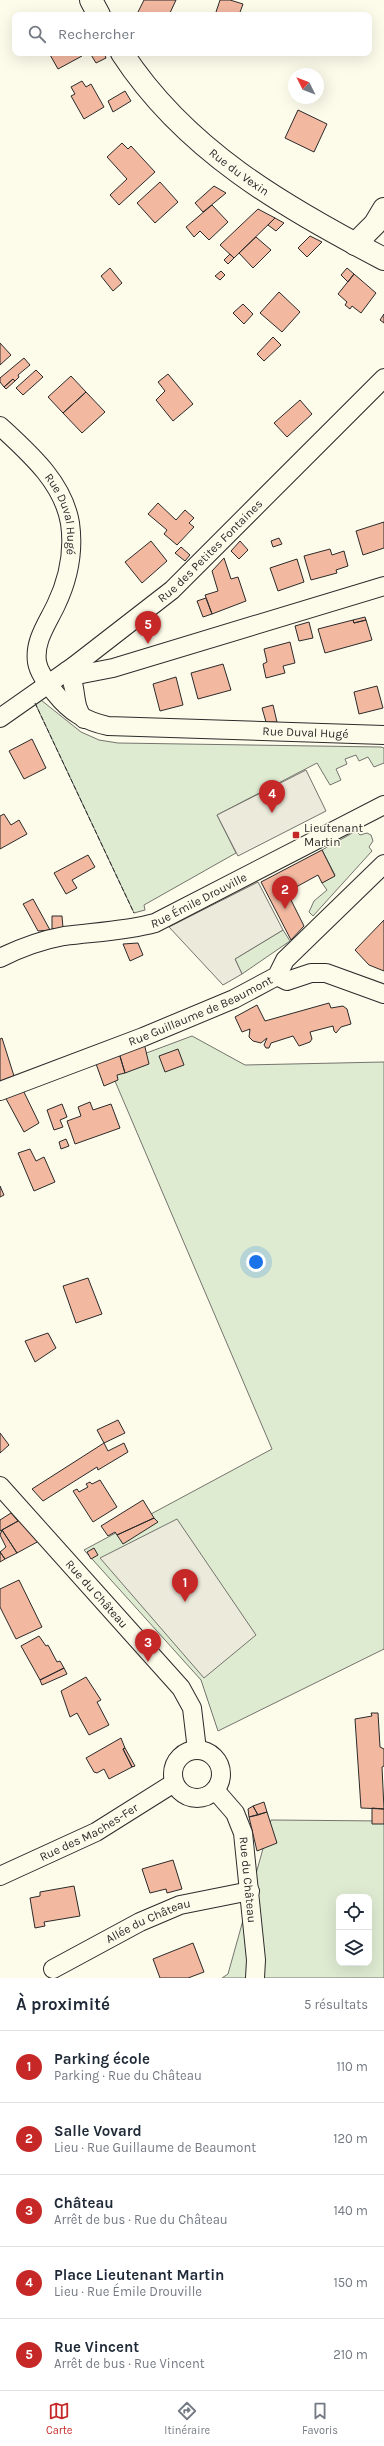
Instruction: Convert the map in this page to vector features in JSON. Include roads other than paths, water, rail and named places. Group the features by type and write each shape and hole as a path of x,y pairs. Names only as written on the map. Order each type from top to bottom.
{"main road":[{"name":"Rue du Vexin","path":"124,56 133,70 165,109 230,168 261,190 384,259"},
{"path":"355,244 375,224 384,208"}],"street":[{"name":"Rue des Petites Fontaines","path":"0,718 70,668 172,590 384,378"},
{"name":"Rue Duval Hugé","path":"0,426 38,462 55,484 69,521 71,538 67,573 56,604 39,639 37,650 39,671 68,708 84,719 108,726 384,736"},
{"path":"70,668 82,674 113,668 384,586"},
{"path":"70,668 74,681 77,709 84,719"},
{"name":"Rue Émile Drouville","path":"0,958 37,943 63,936 134,928 155,923 384,805"},
{"name":"Rue Guillaume de Beaumont","path":"0,1091 143,1037 234,999 277,976 286,960 384,864"},
{"path":"277,976 287,981 311,973 326,973 384,994"},
{"name":"Rue du Château","path":"0,1486 180,1688 194,1713 197,1750"},
{"path":"197,1750 211,1755 220,1767 221,1778 215,1790 204,1797 193,1798 183,1794 174,1783 173,1771 178,1760 186,1753 197,1750"},
{"name":"Rue des Maches-Fer","path":"0,1876 96,1832 174,1783"},
{"name":"Rue du Château","path":"215,1790 234,1813 243,1833 256,1960 255,1978"},
{"name":"Allée du Château","path":"53,1969 140,1922 180,1905 250,1891"}],"place":[{"name":"Rue Vincent","path":"148,644"},
{"name":"Place Lieutenant Martin","path":"272,813"},
{"name":"Lieutenant Martin","path":"296,835"},
{"name":"Salle Vovard","path":"285,909"},
{"name":"Parking école","path":"185,1602"},
{"name":"Château","path":"148,1662"}]}
